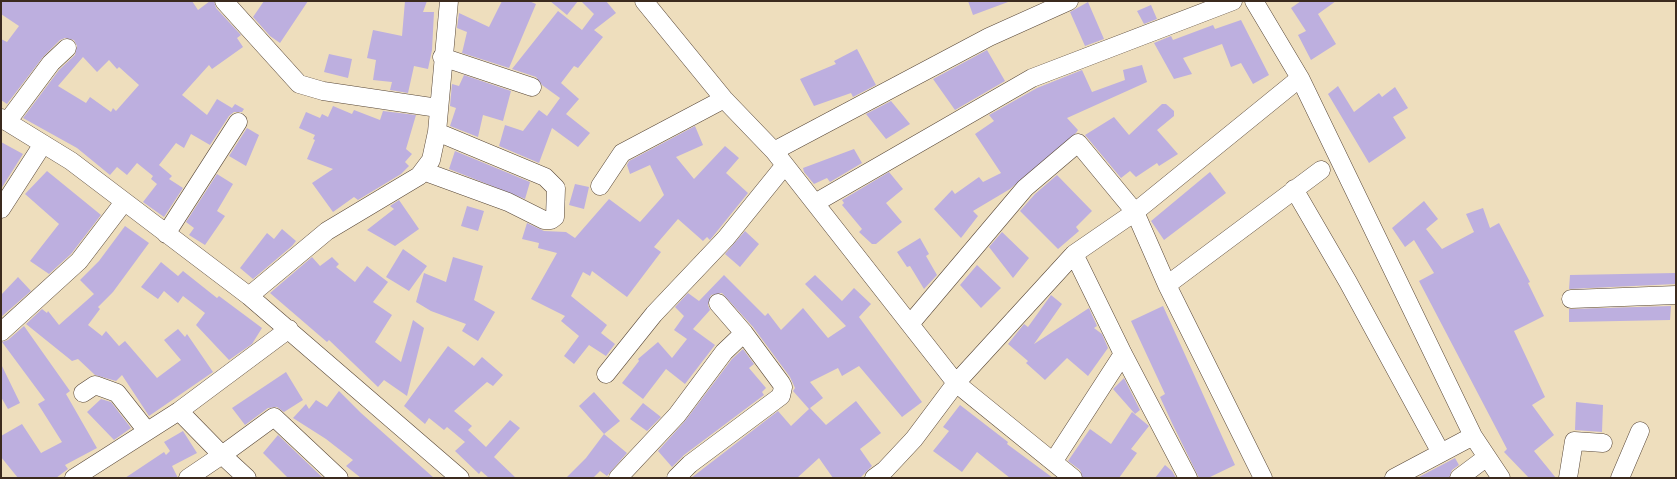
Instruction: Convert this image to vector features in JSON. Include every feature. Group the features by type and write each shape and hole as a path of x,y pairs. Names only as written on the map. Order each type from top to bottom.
{"street":[{"path":"224,1 298,84 323,91 438,108"},
{"path":"249,296 327,231 419,176 431,160 437,132 442,57 449,1"},
{"path":"644,1 724,99 774,151 956,383 1073,478"},
{"path":"774,151 989,37 1069,1"},
{"path":"815,203 1032,78 1233,1"},
{"path":"1254,1 1300,78 1474,436 1501,478"},
{"path":"67,48 51,63 4,120 71,161 249,296 460,478"},
{"path":"442,57 532,87"},
{"path":"874,478 885,470 914,439 956,383 1074,254 1135,212 1300,78"},
{"path":"600,186 622,153 724,99"},
{"path":"166,234 238,122"},
{"path":"423,171 508,202 544,220 550,220 555,217 556,188 545,177 437,132"},
{"path":"910,324 1025,188 1078,143 1135,212 1167,285 1263,478"},
{"path":"1,209 43,144"},
{"path":"606,374 654,314 726,238 785,165"},
{"path":"1167,285 1321,170"},
{"path":"1294,189 1348,282 1441,453"},
{"path":"1,332 80,261 124,202"},
{"path":"1074,254 1123,354 1188,478"},
{"path":"1571,299 1676,295"},
{"path":"676,478 690,464 780,396 783,387 744,333 718,303"},
{"path":"74,478 179,410 288,329"},
{"path":"618,478 677,414 724,352 744,333"},
{"path":"1053,462 1123,354"},
{"path":"83,393 95,385 117,393 147,431"},
{"path":"179,410 247,478"},
{"path":"188,478 274,417 339,478"},
{"path":"1620,478 1640,431"},
{"path":"1394,478 1474,436"},
{"path":"1568,478 1574,442 1603,443"},
{"path":"1458,478 1487,457"}],"building":[{"path":"1,1 192,1 198,10 210,1 214,1 216,8 241,35 237,38 243,47 212,69 209,65 182,95 207,115 217,99 232,108 235,104 244,109 242,112 234,112 229,116 210,145 191,134 184,148 176,143 159,165 172,176 169,179 183,188 164,217 143,202 157,184 151,179 153,176 137,163 127,175 117,167 110,175 77,148 23,118 59,70 75,55 77,46 74,40 65,38 60,40 43,57 7,104 1,100 1,39 7,42 19,26 1,14","holes":["83,57 97,72 109,60 117,69 119,67 139,85 116,111 113,108 111,112 90,97 86,103 58,86"]},
{"path":"264,1 308,1 280,43 270,36 253,17"},
{"path":"405,1 427,1 423,12 434,12 432,50 428,69 414,66 408,93 390,90 392,82 373,80 376,60 367,58 373,30 402,36"},
{"path":"502,1 529,1 536,4 509,68 462,53 467,32 457,28 459,13 489,27"},
{"path":"550,1 578,1 567,15"},
{"path":"581,1 606,1 616,13 594,30 603,37 578,68 574,66 561,83 579,99 566,114 590,133 578,147 552,128 539,163 499,146 505,125 523,131 539,110 547,116 560,98 542,85 536,77 512,69 558,11 582,30 594,14"},
{"path":"968,1 1008,1 1008,2 973,15"},
{"path":"1301,1 1336,1 1318,14 1336,44 1311,60 1298,35 1306,31 1291,8"},
{"path":"1088,2 1104,39 1085,46 1070,12"},
{"path":"1151,5 1157,19 1144,24 1137,11"},
{"path":"1241,20 1269,75 1253,84 1241,63 1231,67 1222,44 1183,58 1192,74 1174,79 1154,43 1171,36 1173,40 1213,25 1215,29"},
{"path":"857,49 876,85 853,97 851,93 814,106 800,79 836,64 834,61"},
{"path":"987,50 1005,81 955,110 933,79"},
{"path":"329,54 352,59 348,78 324,72"},
{"path":"1142,65 1147,82 1067,118 1078,130 1076,133 1010,189 973,211 978,216 961,238 934,209 952,190 955,194 979,177 983,182 1001,173 975,134 994,121 989,115 1037,88 1082,70 1092,92 1125,80 1123,70"},
{"path":"464,75 511,91 503,121 483,115 478,137 450,126 456,108 450,106 452,84 459,86"},
{"path":"1338,86 1354,112 1379,93 1382,97 1395,87 1408,108 1393,117 1406,138 1369,163 1328,94"},
{"path":"891,101 910,124 886,139 866,114"},
{"path":"1162,104 1166,104 1174,111 1174,116 1157,130 1178,154 1159,166 1157,163 1136,177 1130,171 1121,178 1085,135 1114,117 1129,135"},
{"path":"333,106 352,114 354,110 380,120 383,111 416,115 406,149 412,154 405,162 409,166 401,174 358,200 354,197 333,212 312,183 333,169 307,159 315,140 313,139 315,135 299,128 306,112 320,118 322,114 328,117"},
{"path":"695,126 703,145 676,157 694,179 725,146 739,158 726,173 748,193 710,240 707,237 703,241 678,219 654,247 661,252 627,297 592,271 590,276 583,272 571,296 607,325 601,333 615,344 606,356 589,345 574,364 564,356 579,336 561,321 565,316 531,299 557,253 538,248 539,243 522,239 527,223 544,231 566,232 575,238 609,199 640,222 664,195 650,165 630,174 627,165 629,161"},
{"path":"247,128 259,135 246,166 229,156"},
{"path":"1,142 23,154 1,189"},
{"path":"854,149 862,163 830,182 827,178 814,184 804,172 803,168"},
{"path":"455,151 530,182 525,199 449,169"},
{"path":"47,171 101,215 71,254 49,274 30,261 59,224 25,194"},
{"path":"889,172 903,189 886,203 902,222 876,244 872,244 859,232 862,229 842,205 844,203 842,200"},
{"path":"1210,172 1226,193 1164,240 1151,221"},
{"path":"217,174 233,184 217,211 225,216 205,245 189,235 194,228 186,222"},
{"path":"1057,175 1092,211 1076,227 1079,231 1058,249 1020,211 1035,194"},
{"path":"575,184 589,187 584,209 569,205"},
{"path":"399,200 419,229 395,246 367,230 394,209 390,206"},
{"path":"1424,201 1438,219 1426,229 1442,249 1474,232 1466,214 1483,208 1490,228 1499,223 1530,282 1528,283 1544,316 1514,331 1545,397 1532,405 1554,435 1534,451 1556,478 1529,478 1504,452 1507,449 1419,281 1434,273 1414,240 1405,247 1392,228"},
{"path":"467,206 484,211 478,231 461,226"},
{"path":"125,226 149,243 113,292 98,307 100,309 88,325 102,336 106,331 119,346 125,341 157,378 181,360 164,340 178,329 185,337 187,334 213,372 149,416 122,375 116,381 95,375 78,359 72,361 26,324 42,309 47,313 48,311 59,325 94,294 80,280 99,261"},
{"path":"282,229 296,241 253,279 240,268 267,233 274,239"},
{"path":"745,231 759,244 740,267 725,254"},
{"path":"1002,232 1029,258 1013,278 989,247"},
{"path":"920,238 929,254 926,256 937,275 924,289 910,266 907,267 897,252"},
{"path":"403,249 427,266 409,291 386,277"},
{"path":"312,257 320,266 332,257 339,264 336,267 355,282 367,266 388,282 373,302 392,315 375,342 401,362 413,320 424,328 407,396 384,380 378,387 329,340 327,342 270,293"},
{"path":"453,257 483,266 474,300 495,312 478,341 462,331 466,324 431,311 416,302 424,273 446,282"},
{"path":"161,262 178,276 183,271 217,298 219,296 262,328 252,344 229,360 196,325 205,313 183,296 178,303 164,291 158,299 141,287"},
{"path":"977,265 1001,288 981,308 960,285"},
{"path":"1676,273 1676,284 1569,289 1570,275"},
{"path":"724,275 765,316 768,313 781,330 803,308 828,338 846,326 805,284 815,275 842,301 854,288 871,304 859,317 922,402 902,417 859,366 842,376 838,368 810,382 823,398 810,408 826,425 856,401 881,433 860,449 872,466 860,478 833,478 819,458 797,478 691,478 778,411 791,426 809,409 793,391 795,388 790,377 753,327 722,293 711,295 708,305 710,310 693,329 715,345 685,384 666,369 643,399 622,383 639,361 638,359 658,342 672,358 687,339 674,330 684,316 675,307 688,293 699,301"},
{"path":"18,277 31,291 1,317 1,295"},
{"path":"1051,295 1062,304 1034,344 1089,308 1097,326 1094,328 1102,334 1108,348 1088,376 1067,358 1045,380 1026,363 1028,361 1008,344 1024,324 1028,327"},
{"path":"1163,306 1235,465 1208,478 1199,478 1172,423 1160,397 1165,394 1131,321"},
{"path":"1671,306 1670,320 1569,322 1569,309"},
{"path":"24,326 70,391 66,394 97,448 65,465 68,469 56,478 18,478 1,457 1,436 22,424 41,453 62,442 38,404 45,400 2,342 8,340"},
{"path":"448,346 474,366 482,357 503,375 493,386 487,382 454,411 472,426 468,430 486,447 510,420 520,428 494,457 516,478 489,478 481,471 479,474 455,451 465,442 447,427 444,430 429,418 425,424 404,406"},
{"path":"743,349 754,364 749,368 766,388 762,392 764,395 684,455 672,467 658,451 685,421 732,359"},
{"path":"1,364 20,403 8,409 1,397"},
{"path":"286,372 303,400 284,412 277,407 268,408 245,425 232,408"},
{"path":"1124,378 1140,410 1135,414 1113,389"},
{"path":"339,391 434,478 361,478 346,466 353,460 326,439 293,418 306,404 309,409 316,400 327,407"},
{"path":"594,392 620,421 604,434 579,406"},
{"path":"101,399 111,402 131,428 114,440 87,412"},
{"path":"1576,402 1603,405 1602,432 1575,430"},
{"path":"643,403 661,417 647,431 630,419"},
{"path":"960,405 1008,442 1007,444 1053,478 1010,478 977,452 962,472 933,451 949,431 943,427"},
{"path":"1132,412 1149,426 1131,449 1137,453 1119,478 1083,478 1080,470 1068,461 1090,429 1111,444"},
{"path":"183,431 197,453 172,466 178,478 125,478 164,452 166,455 170,451 164,442"},
{"path":"604,434 627,453 607,476 600,471 593,478 566,478 586,458"},
{"path":"278,435 323,478 288,478 263,453"},
{"path":"1455,458 1459,465 1452,470 1449,478 1417,478"},
{"path":"1165,465 1172,471 1176,478 1155,478"}]}
